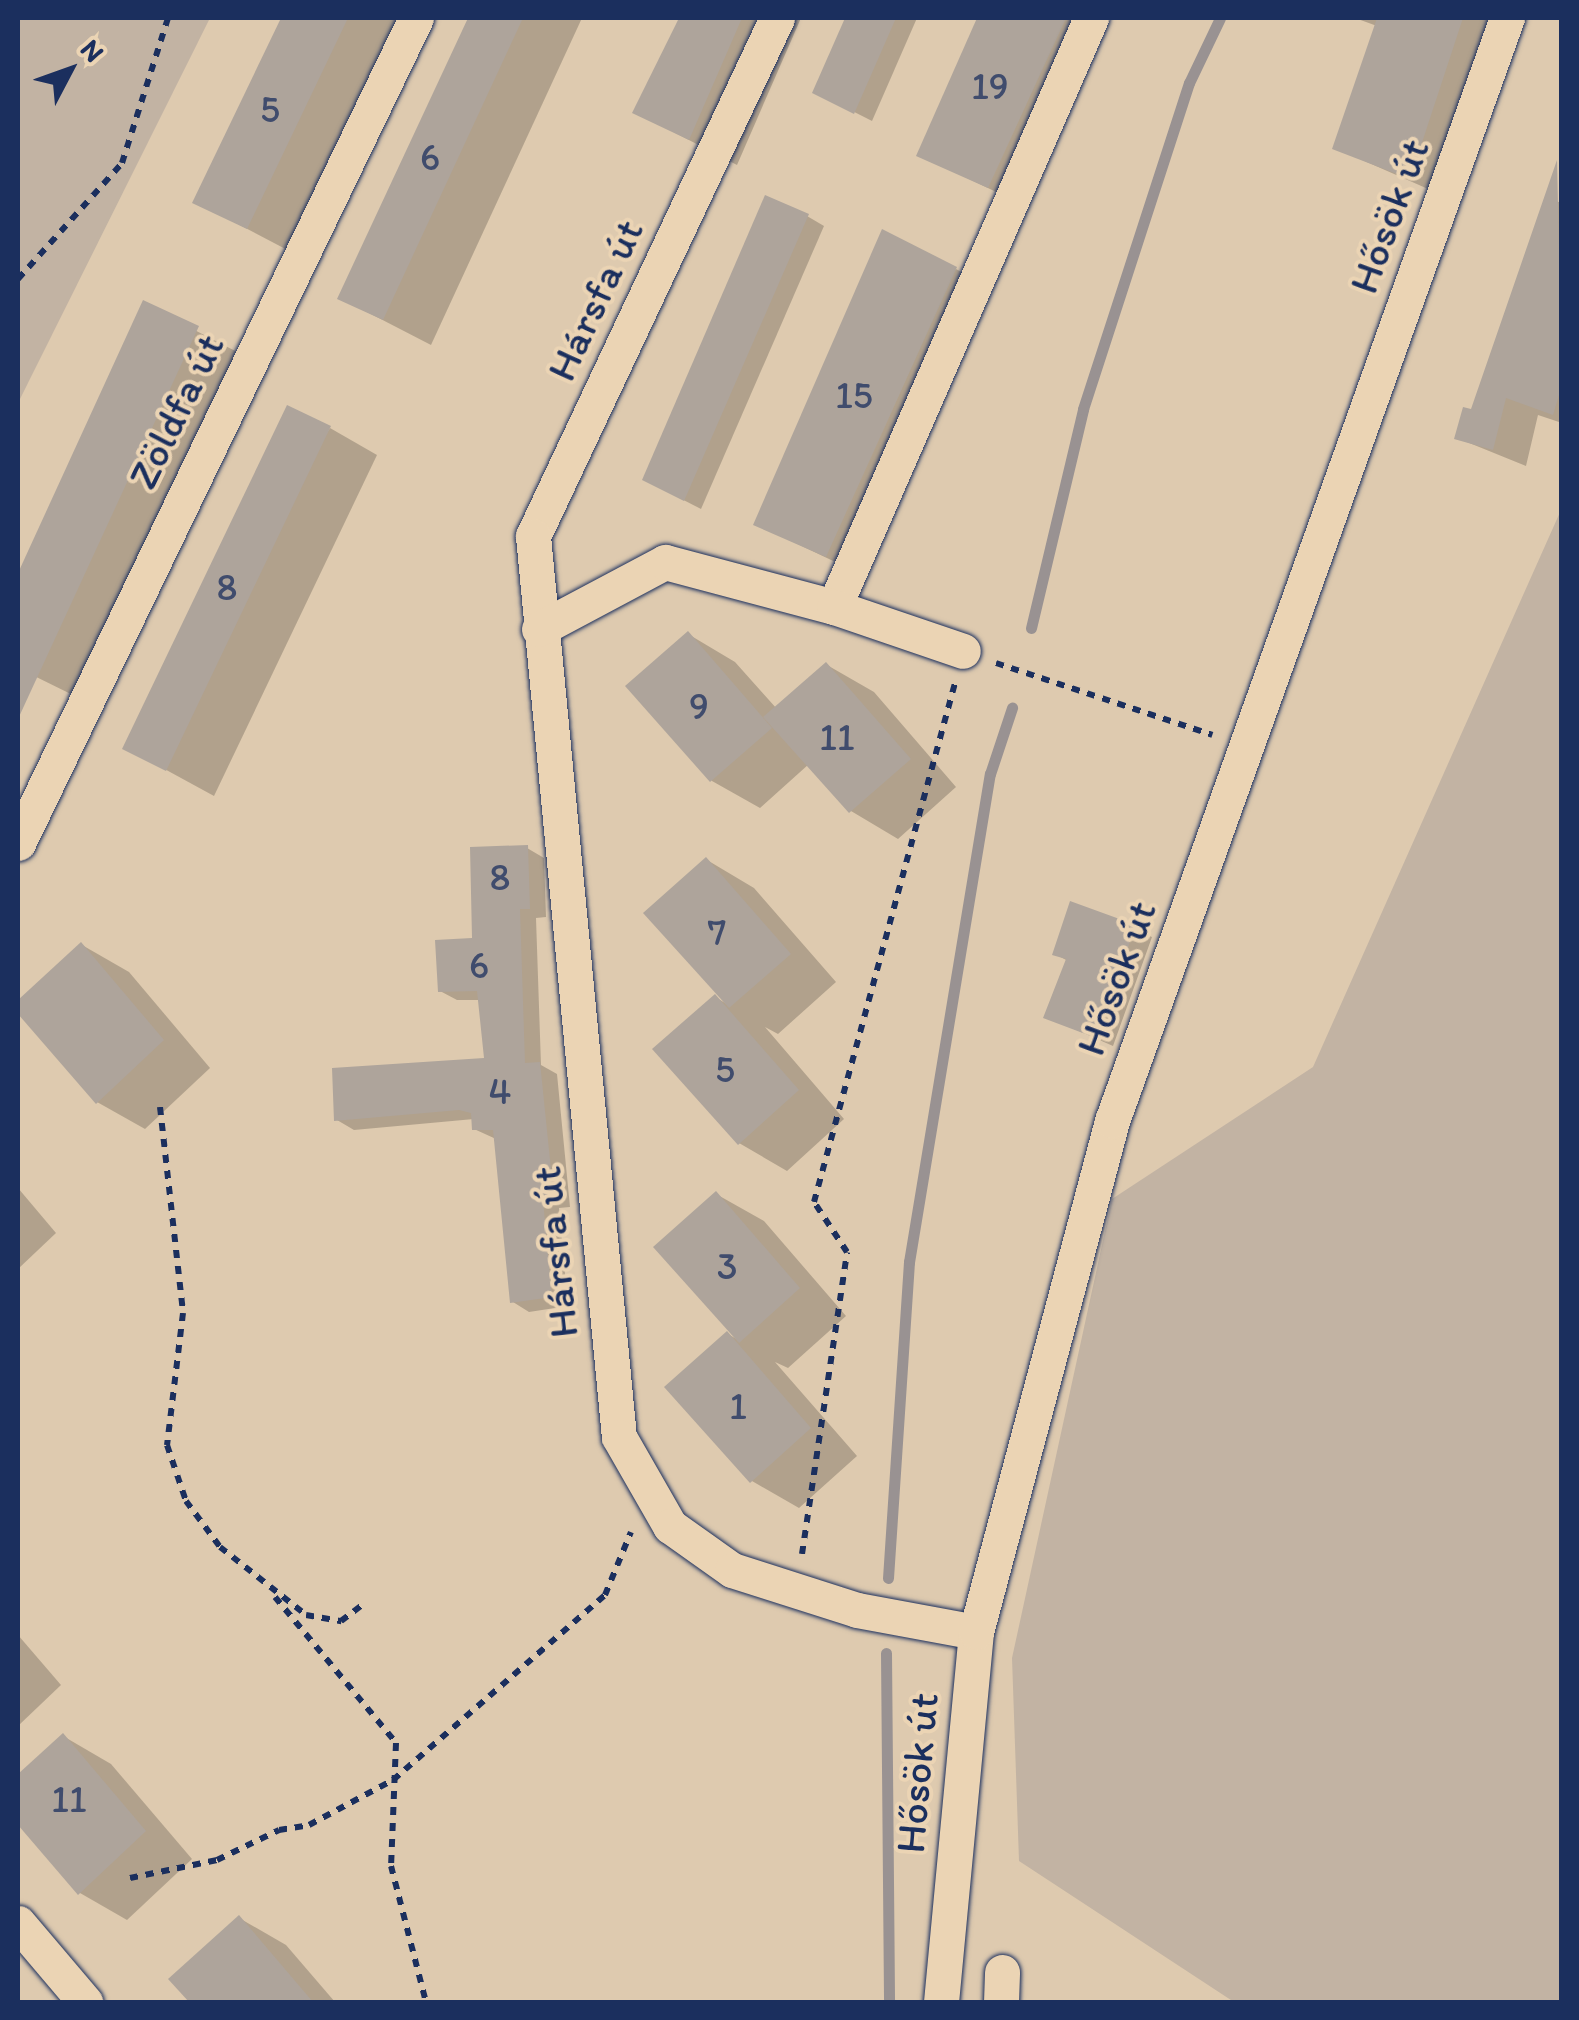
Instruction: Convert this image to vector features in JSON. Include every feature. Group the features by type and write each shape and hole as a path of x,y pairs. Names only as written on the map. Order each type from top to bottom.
{"street":[{"name":"Zöldfa út","path":"18,843 416,18"},
{"name":"Hársfa út","path":"777,18 534,536 538,629 619,1437 670,1526 732,1570 796,1594 976,1632"},
{"path":"834,608 1091,18"},
{"name":"Hősök út","path":"941,2002 976,1632 1112,1121 1507,18"},
{"path":"538,629 665,562 834,608 963,652"},
{"path":"18,1923 85,2002"}],"path":[{"path":"18,279 122,163 168,18"},
{"path":"796,1594 847,1252 814,1202 963,652 1246,747"},
{"path":"160,1106 183,1314 167,1445 186,1502 220,1548 270,1592 306,1615 342,1621 365,1604"},
{"path":"130,1878 217,1860 278,1830 310,1824 393,1780 605,1595 649,1489"},
{"path":"270,1592 396,1743 391,1866 426,2002"}],"shaded area":[{"path":"18,18 210,18 18,403"},
{"path":"1561,510 1561,2002 1234,2002 1019,1861 1012,1658 1112,1199 1313,1067"}],"building":[{"path":"281,18 348,18 247,229 192,203"},
{"path":"468,18 523,18 383,320 337,299"},
{"path":"679,18 742,18 689,140 632,113"},
{"path":"845,18 896,18 854,114 812,93"},
{"path":"977,18 1066,18 988,188 916,156"},
{"path":"1377,18 1463,18 1410,179 1332,149"},
{"path":"1557,160 1562,385 1553,415 1506,398 1493,450 1454,439 1463,407 1471,409"},
{"path":"765,195 809,214 684,501 642,480"},
{"path":"882,229 957,267 826,557 753,525"},
{"path":"143,300 199,326 18,719 18,573"},
{"path":"287,405 331,426 166,771 122,749"},
{"path":"688,631 772,728 710,782 625,686"},
{"path":"826,662 911,759 849,813 763,717"},
{"path":"528,845 530,909 520,909 525,1063 540,1062 554,1199 543,1200 552,1297 510,1303 493,1130 472,1130 471,1113 459,1110 334,1121 332,1068 484,1058 477,991 438,992 435,940 472,938 470,847"},
{"path":"706,857 791,954 729,1008 643,913"},
{"path":"1070,901 1136,925 1096,1038 1043,1018 1066,959 1052,955"},
{"path":"81,942 164,1040 96,1104 18,1014 18,1000"},
{"path":"715,994 799,1090 738,1145 652,1049"},
{"path":"716,1191 800,1288 739,1343 653,1247"},
{"path":"727,1331 811,1428 750,1483 664,1387"},
{"path":"63,1733 146,1831 78,1895 18,1825 18,1774"},
{"path":"239,1915 313,2002 189,2002 168,1979"}],"waterway":[{"path":"1031,628 1083,409 1189,83 1220,18"},
{"path":"888,1578 909,1262 990,774 1012,708"},
{"path":"886,1653 889,2002"}]}
